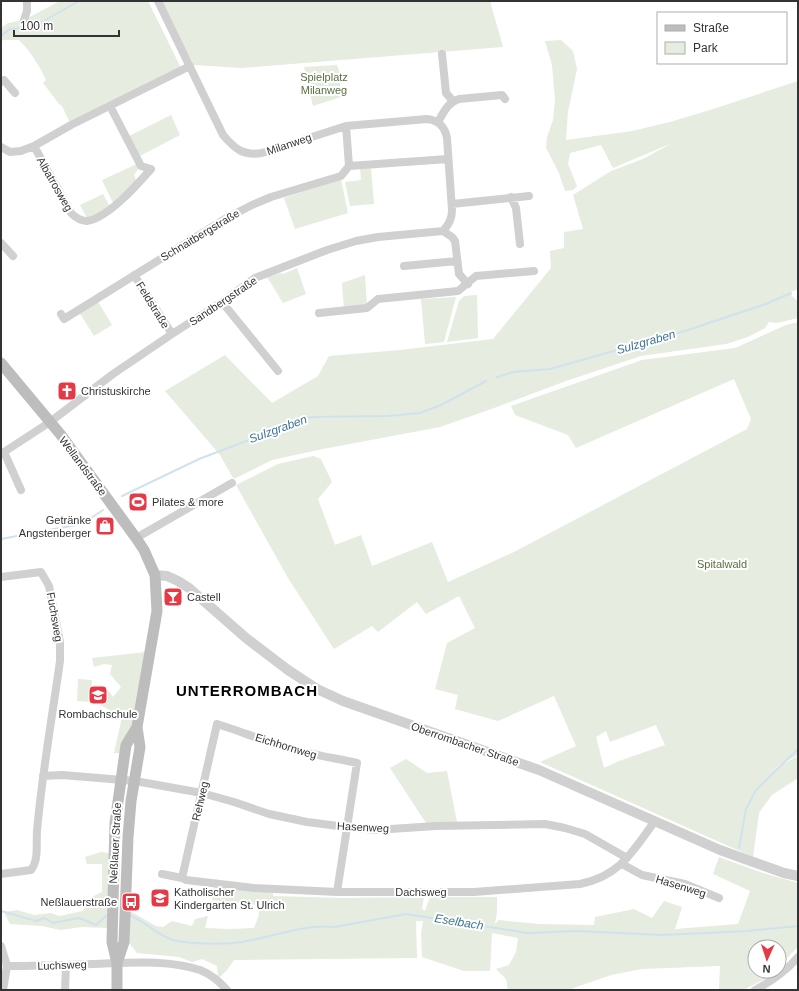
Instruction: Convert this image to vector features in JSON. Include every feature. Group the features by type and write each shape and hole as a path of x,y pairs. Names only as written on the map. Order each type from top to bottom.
{"main road":[{"name":"Wellandstraße","path":"1,363 50,422 136,538 144,550 155,575"},
{"name":"Neßlauer Straße","path":"117,963 124,942 128,837 131,801 140,747 137,727 157,611 155,575"},
{"name":"Neßlauer Straße","path":"117,990 117,963 112,942 115,824 120,779 126,745 137,727"}],"street":[{"path":"24,20 27,11 27,1"},
{"name":"Milanweg","path":"158,1 224,135 232,145 241,152 253,154 262,153 346,126 427,119 438,122"},
{"path":"442,54 446,93 453,101"},
{"name":"Albatrosweg","path":"1,147 10,152 21,151 34,146 71,125 190,66"},
{"path":"1,82 4,80 15,93"},
{"path":"468,284 459,274 455,241 443,231 449,224 452,217 452,204 446,132 438,122 446,107 453,101 459,99 502,96 505,99"},
{"name":"Albatrosweg","path":"34,146 70,213 77,218 86,221 104,214 113,208 151,169 141,166 110,106"},
{"path":"346,126 349,166 448,159"},
{"name":"Schnaitbergstraße","path":"61,314 64,319 205,230 252,205 270,197 341,176 349,166"},
{"path":"452,204 530,196"},
{"path":"511,197 516,208 520,244"},
{"name":"Sandbergstraße","path":"3,453 50,422 113,374 222,302 255,278 327,250 356,241 378,237 443,231"},
{"path":"1,243 13,256"},
{"path":"404,266 457,261"},
{"path":"320,313 367,308 378,299 458,290 468,284 476,276 534,271"},
{"name":"Feldstraße","path":"134,275 172,334"},
{"path":"222,302 278,370"},
{"path":"3,453 21,490"},
{"path":"136,538 232,483"},
{"name":"Fuchsweg","path":"1,577 41,572 49,586 60,642 60,661 43,776 37,833 36,864 31,870 1,874"},
{"name":"Oberrombacher Straße","path":"155,575 166,576 183,585 246,638 288,670 317,689 343,701 539,770 720,850 784,873 798,876"},
{"name":"Eichhornweg","path":"217,724 276,744 320,756 356,763 346,827"},
{"name":"Rehweg","path":"182,878 217,724"},
{"path":"43,776 62,775 120,779"},
{"name":"Hasenweg","path":"120,779 202,794 234,802 269,814 346,827 375,830 444,826 545,824 585,834 642,875 685,884 719,898"},
{"name":"Dachsweg","path":"162,874 186,880 254,888 337,892 474,892 580,884 594,881 605,876 624,861 655,821"},
{"path":"337,892 346,827"},
{"path":"1,946 7,966 3,990"},
{"path":"755,990 790,967 798,957"},
{"name":"Luchsweg","path":"7,966 159,963 202,971 219,982 227,990"},
{"path":"66,965 66,990"}],"green space":[{"path":"60,1 148,1 182,70 71,125 62,106 43,83 46,80 38,64 27,49 19,40 3,40 1,42 1,28 8,23 24,20"},
{"path":"162,1 490,1 503,47 242,68 194,65 169,19"},
{"path":"561,40 573,51 577,69 568,112 566,140 632,131 670,122 798,81 798,289 791,292 792,296 798,301 798,318 777,323 769,322 765,328 748,337 726,344 641,356 566,381 440,427 272,460 236,478 233,478 220,455 165,391 225,355 272,403 318,376 329,356 400,350 493,339 551,268 550,251 564,248 564,232 583,229 573,195 611,171 643,159 672,143 613,168 601,145 570,153 568,164 577,186 573,190 565,191 559,173 546,148 547,137 553,120 555,100 552,65 545,41"},
{"name":"Spielplatz Milanweg","path":"337,65 339,70 341,97 313,106 304,67"},
{"path":"171,115 180,135 140,156 129,136"},
{"path":"137,164 139,168 134,175 137,182 114,205 102,180"},
{"path":"360,168 371,168 374,204 350,206 345,182 361,180"},
{"path":"341,179 348,213 295,229 284,198"},
{"path":"103,194 110,207 87,218 80,205"},
{"path":"297,268 306,294 283,303 267,277 281,273 283,274"},
{"path":"365,275 367,306 344,309 342,283"},
{"path":"477,295 478,338 447,342 459,301 464,296"},
{"path":"456,297 444,342 425,344 421,299"},
{"path":"97,300 112,325 94,336 79,312"},
{"name":"Spitalwald","path":"798,322 798,755 762,775 798,756 798,778 772,795 759,813 753,857 540,762 576,746 554,696 498,721 455,709 458,695 435,689 447,643 475,628 459,596 426,614 417,602 378,632 372,626 334,649 288,578 236,485 278,464 313,456 321,459 332,482 318,499 335,545 361,535 372,566 432,542 448,582 514,552 747,429 751,419 734,379 576,448 568,435 515,415 511,406 642,360 735,348 786,325","holes":["656,725 665,745 619,761 604,768 596,737 606,731 610,742"]},
{"path":"146,652 134,728 123,753 114,753 122,717 95,702 97,689 108,690 113,697 121,687 110,674 112,665 104,664 94,667 92,658"},
{"path":"78,679 92,680 91,702 77,701"},
{"path":"406,759 427,773 447,771 457,822 426,823 390,768"},
{"path":"101,852 110,853 108,928 82,927 60,930 42,926 10,924 4,912 17,910 34,915 51,913 59,916 83,911 86,900 102,892 102,864 87,864 85,857"},
{"path":"719,857 763,873 798,883 798,947 787,958 787,939 747,939 747,979 765,979 743,990 719,990 720,966 642,969 611,975 568,990 508,990 506,979 496,969 509,965 516,952 518,938 492,933 490,971 464,971 422,957 421,934 423,921 416,921 417,958 234,960 220,977 218,976 217,966 202,959 192,962 179,957 137,953 129,943 130,911 156,926 163,927 172,921 192,926 195,919 208,916 205,928 254,928 259,915 258,905 212,900 214,886 273,893 273,896 342,898 424,897 422,909 425,911 430,897 497,897 495,924 499,920 538,924 594,925 595,917 634,909 652,918 664,901 682,907 675,929 738,924 750,891 713,874"}],"waterway":[{"path":"33,27 79,1"},
{"path":"1,36 10,29 20,28"},
{"name":"Sulzgraben","path":"497,377 513,372 550,369 685,331 766,304 791,293"},
{"name":"Sulzgraben","path":"122,496 199,459 310,417 388,416 420,413 441,405 486,381"},
{"name":"Sulzgraben","path":"43,531 82,524 103,510"},
{"name":"Sulzgraben","path":"1,539 33,533"},
{"path":"739,848 746,809 756,790 798,749"},
{"name":"Eselbach","path":"1,911 36,921 44,918 53,923 79,918 96,925 108,914"},
{"name":"Eselbach","path":"129,915 170,939 184,942 212,944 240,942 312,927 334,927 406,914 528,933 576,931 662,935 747,931 798,926"}],"place":[{"name":"Christuskirche","path":"67,391"},
{"name":"Pilates & more","path":"138,502"},
{"name":"Getränke Angstenberger","path":"105,526"},
{"name":"Castell","path":"173,597"},
{"name":"Rombachschule","path":"98,695"},
{"name":"Katholischer Kindergarten St. Ulrich","path":"160,898"},
{"name":"Neßlauerstraße","path":"131,902"}],"district":[{"name":"UNTERROMBACH","path":"247,691"}]}
